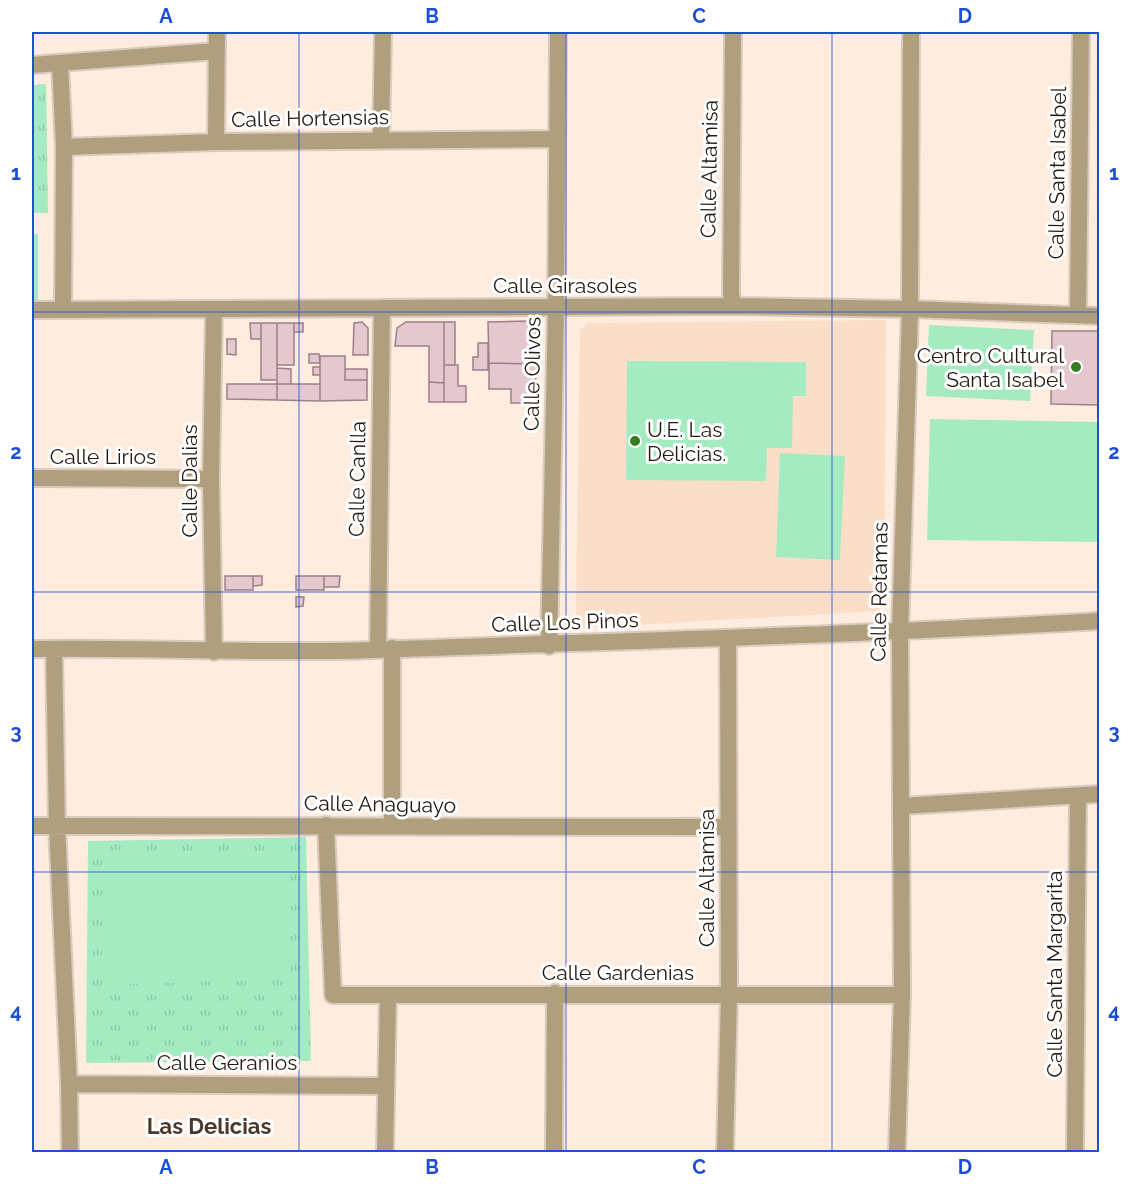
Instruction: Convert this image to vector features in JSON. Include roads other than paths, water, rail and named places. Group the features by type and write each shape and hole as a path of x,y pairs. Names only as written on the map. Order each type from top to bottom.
{"street":[{"path":"216,142 217,32"},
{"path":"381,139 383,32"},
{"name":"Calle Olivos","path":"549,646 556,307 558,32"},
{"name":"Calle Altamisa","path":"733,32 730,293 733,306"},
{"name":"Calle Retamas","path":"897,1152 902,995 900,633 910,309 911,32"},
{"name":"Calle Santa Isabel","path":"1078,315 1081,32"},
{"path":"32,65 218,51"},
{"path":"60,64 64,147 63,309"},
{"name":"Calle Hortensias","path":"64,147 381,139 557,139"},
{"name":"Calle Girasoles","path":"32,310 733,306 910,309 1100,316"},
{"name":"Calle Canlla","path":"382,308 385,649 392,827"},
{"name":"Calle Dalias","path":"214,309 211,479 214,652"},
{"name":"Calle Lirios","path":"32,478 211,479"},
{"name":"Calle Los Pinos","path":"32,649 214,652 549,646 900,633 1100,621"},
{"name":"Calle Altamisa","path":"725,1152 729,995 728,640"},
{"path":"54,649 57,825 70,1152"},
{"path":"902,806 1100,794"},
{"name":"Calle Santa Margarita","path":"1075,1152 1078,796"},
{"name":"Calle Gardenias","path":"326,825 333,995 555,993 902,995"},
{"name":"Calle Anaguayo","path":"32,826 728,827"},
{"path":"554,1152 555,993"},
{"path":"385,1152 388,996"},
{"name":"Calle Geranios","path":"69,1084 386,1086"}],"place":[{"name":"Centro Cultural Santa Isabel","path":"1076,367"},
{"name":"U.E. Las Delicias.","path":"635,441"}],"district":[{"name":"Las Delicias","path":"209,1126"}]}
